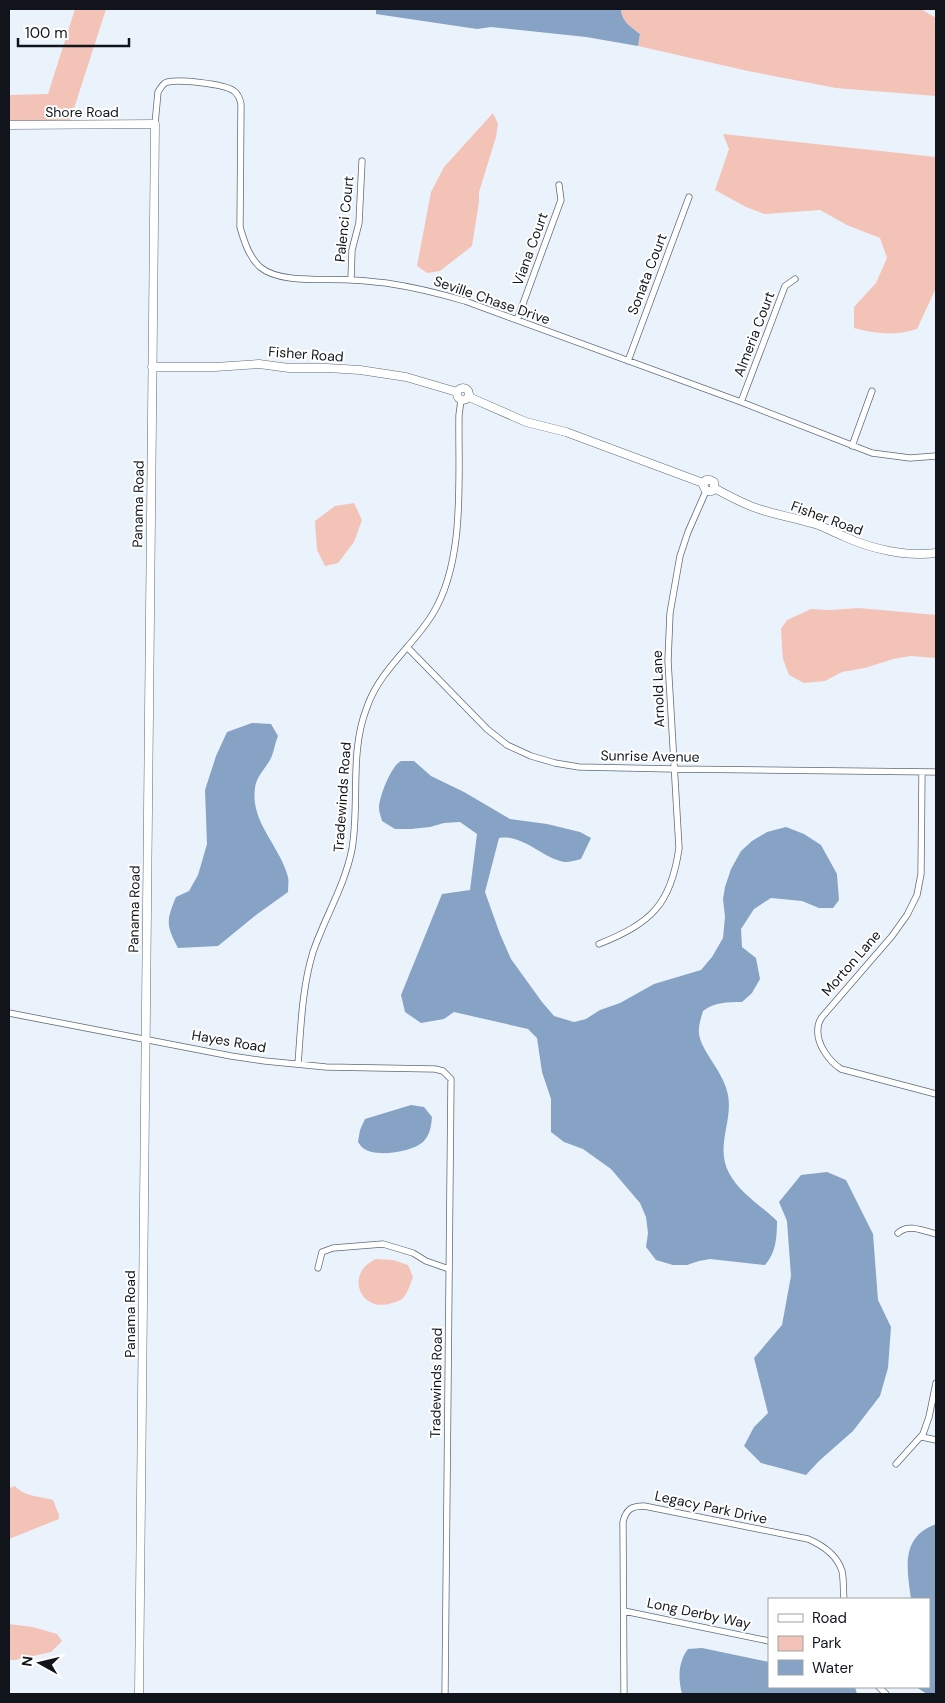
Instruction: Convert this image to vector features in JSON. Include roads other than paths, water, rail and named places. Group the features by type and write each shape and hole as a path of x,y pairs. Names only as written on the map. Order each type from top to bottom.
{"street":[{"name":"Seville Chase Drive","path":"155,124 158,92 160,87 166,83 174,81 223,86 235,92 239,97 241,104 240,226 244,242 251,256 261,268 272,274 287,278 352,280 412,287 436,293 517,320 872,453 924,458 936,456"},
{"name":"Shore Road","path":"9,125 155,124"},
{"name":"Panama Road","path":"140,1694 155,124"},
{"name":"Palenci Court","path":"352,280 352,250 359,222 362,161"},
{"name":"Viana Court","path":"517,320 561,200 559,186"},
{"name":"Sonata Court","path":"628,361 689,197"},
{"name":"Almeria Court","path":"740,402 785,286 795,279"},
{"name":"Fisher Road","path":"152,367 215,367 259,364 289,368 360,370 406,377 457,392 461,388 465,388 469,392 469,396 526,422 566,432 708,487 760,510 798,518 868,545 902,553 936,552"},
{"path":"852,446 872,391"},
{"path":"457,392 457,396 461,400 466,400 469,396"},
{"name":"Tradewinds Road","path":"298,1064 306,975 314,949 347,869 352,848 355,820 356,753 360,727 367,705 385,672 420,632 433,613 448,579 454,556 457,530 459,415 461,400"},
{"name":"Arnold Lane","path":"599,944 624,934 643,922 658,907 668,891 676,869 679,848 668,660 670,613 680,556 688,532 708,487"},
{"name":"Sunrise Avenue","path":"407,647 487,729 507,745 531,756 555,763 579,767 936,772"},
{"name":"Morton Lane","path":"922,772 921,874 917,895 892,936 822,1017 818,1028 818,1038 831,1062 840,1069 936,1094"},
{"name":"Hayes Road","path":"9,1013 231,1056 326,1067 435,1069 447,1074"},
{"name":"Tradewinds Road","path":"445,1694 452,1085 451,1079 447,1074"},
{"path":"898,1233 908,1228 936,1234"},
{"path":"318,1268 322,1252 333,1248 383,1244 412,1253 426,1261 450,1269"},
{"path":"896,1464 922,1437 929,1417 936,1383"},
{"path":"922,1437 936,1440"},
{"name":"Legacy Park Drive","path":"624,1694 623,1522 625,1513 630,1508 644,1506 820,1544 829,1552 842,1571 844,1598"},
{"name":"Long Derby Way","path":"624,1611 768,1640"}],"water":[{"path":"376,9 621,9 625,20 640,34 638,46 586,37 491,27 477,29 376,14"},
{"path":"252,723 271,724 278,736 271,758 256,784 255,800 261,823 284,866 288,879 288,892 218,946 178,948 169,928 170,912 176,897 189,891 198,875 207,844 205,790 216,756 227,732"},
{"path":"401,761 414,761 431,776 464,792 510,819 547,824 580,832 591,838 581,859 565,862 556,860 525,843 508,838 499,838 485,892 511,959 554,1016 574,1022 586,1019 600,1010 620,1003 654,984 701,970 712,957 723,938 725,917 723,899 731,869 741,851 752,841 767,832 786,827 804,834 821,845 837,874 839,900 833,908 819,908 802,901 771,898 754,909 741,929 742,947 756,958 760,979 752,993 742,1002 717,1004 703,1011 699,1025 701,1041 722,1078 728,1095 729,1105 724,1144 725,1163 729,1173 739,1187 777,1221 774,1250 765,1265 710,1259 687,1265 673,1265 656,1260 646,1247 648,1233 646,1217 640,1203 611,1169 583,1149 564,1142 551,1132 551,1099 542,1072 537,1038 528,1029 454,1012 444,1019 421,1023 405,1012 401,995 442,894 470,890 477,834 460,822 444,823 430,827 395,829 382,821 379,808 381,797 393,769"},
{"path":"411,1105 424,1107 432,1117 430,1131 418,1146 402,1151 376,1153 362,1147 358,1142 360,1130 365,1119"},
{"path":"827,1172 846,1180 873,1234 878,1300 891,1327 888,1368 880,1396 853,1431 806,1475 761,1463 744,1446 754,1427 768,1413 754,1358 782,1325 791,1276 787,1221 779,1202 801,1175"},
{"path":"936,1524 936,1694 927,1694 918,1688 930,1688 930,1598 911,1598 908,1576 911,1546 916,1537 924,1530"},
{"path":"702,1648 768,1662 768,1688 855,1688 857,1694 682,1694 680,1682 681,1665 688,1649"}]}
